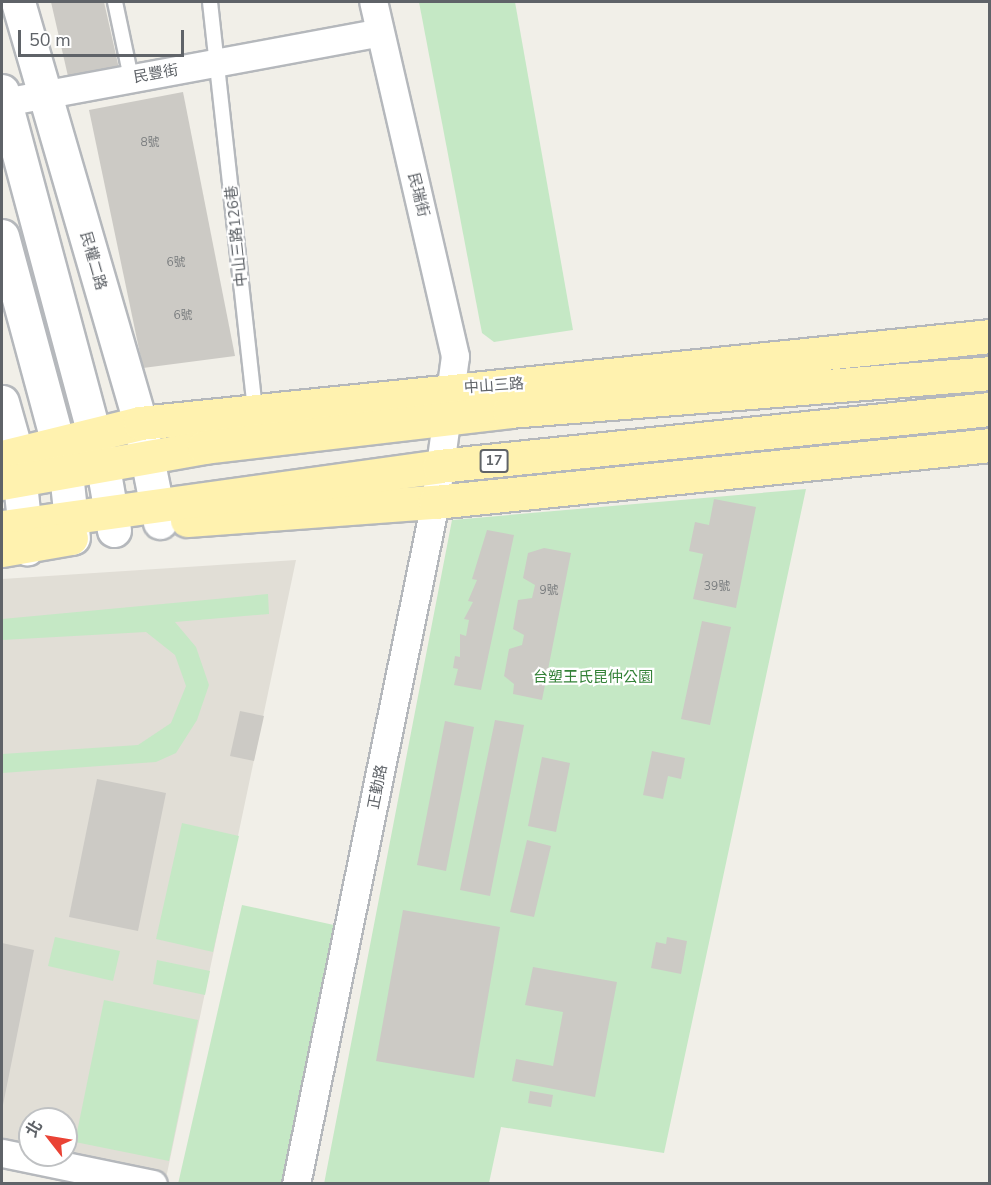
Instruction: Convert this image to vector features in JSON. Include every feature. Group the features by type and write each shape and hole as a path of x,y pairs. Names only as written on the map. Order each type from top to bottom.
{"main road":[{"name":"民權二路","path":"18,2 140,423 149,460 157,512"},
{"path":"3,97 103,467 112,520"},
{"path":"2,236 63,459 72,528"},
{"name":"中山三路","path":"10,469 63,459 103,467 149,460 204,447 449,405 990,336"},
{"name":"中山三路","path":"63,459 94,433 140,423 255,410 449,405 990,373"},
{"path":"2,402 10,469 14,537"},
{"name":"17","path":"14,537 439,466 990,409"},
{"name":"17","path":"157,512 435,502 990,445"}],"street":[{"name":"民瑞街","path":"373,2 378,33 453,337 449,405"},
{"name":"民豐街","path":"3,97 46,96 378,33"},
{"name":"正勤路","path":"296,1184 435,502 449,405"},
{"path":"2,1153 153,1184"}],"lane":[{"path":"115,2 132,78"},
{"name":"中山三路126巷","path":"210,2 220,62 255,410"}],"shaded area":[{"path":"296,560 165,1183 68,1167 78,1167 78,1107 18,1107 18,1159 2,1156 2,579"}],"green space":[{"path":"419,2 515,2 573,330 494,342 482,333"},
{"name":"台塑王氏昆仲公園","path":"806,489 664,1153 501,1127 489,1183 324,1184 452,520"},
{"path":"268,594 269,614 175,622 196,647 209,685 197,720 176,753 156,762 2,773 2,754 138,745 171,723 186,686 175,655 146,632 2,640 2,619"},
{"path":"182,823 239,836 213,952 156,939"},
{"path":"242,905 343,927 284,1183 178,1184"},
{"path":"55,937 120,951 113,981 48,966"},
{"path":"157,960 210,971 205,995 153,984"},
{"path":"104,1000 198,1020 169,1161 78,1143 78,1127"}],"building":[{"path":"51,2 104,2 120,73 70,85"},
{"path":"183,92 235,356 143,368 89,110"},
{"path":"714,499 756,507 736,608 693,599 703,554 689,551 695,522 709,525"},
{"path":"487,530 514,535 481,690 454,685 458,669 453,668 455,656 460,657 460,634 466,636 469,620 464,619 473,602 468,601 477,580 472,579"},
{"path":"544,548 571,553 542,700 513,694 514,684 504,676 509,649 522,645 524,635 513,629 518,600 532,598 535,585 523,578 528,553"},
{"path":"702,621 731,627 710,725 681,719"},
{"path":"240,711 264,716 254,761 230,756"},
{"path":"495,720 524,725 490,896 460,890"},
{"path":"445,721 474,727 446,871 417,865"},
{"path":"652,751 685,758 681,779 668,776 663,799 643,795"},
{"path":"542,757 570,763 556,832 528,826"},
{"path":"97,779 166,793 138,931 69,917"},
{"path":"527,840 551,846 534,917 510,912"},
{"path":"403,910 500,927 474,1078 376,1061"},
{"path":"667,937 687,941 681,974 651,968 656,942 666,944"},
{"path":"2,943 34,950 3,1105 2,1105"},
{"path":"533,967 617,982 595,1097 512,1081 516,1059 553,1066 563,1012 525,1005"},
{"path":"530,1091 553,1095 551,1107 528,1103"}]}
